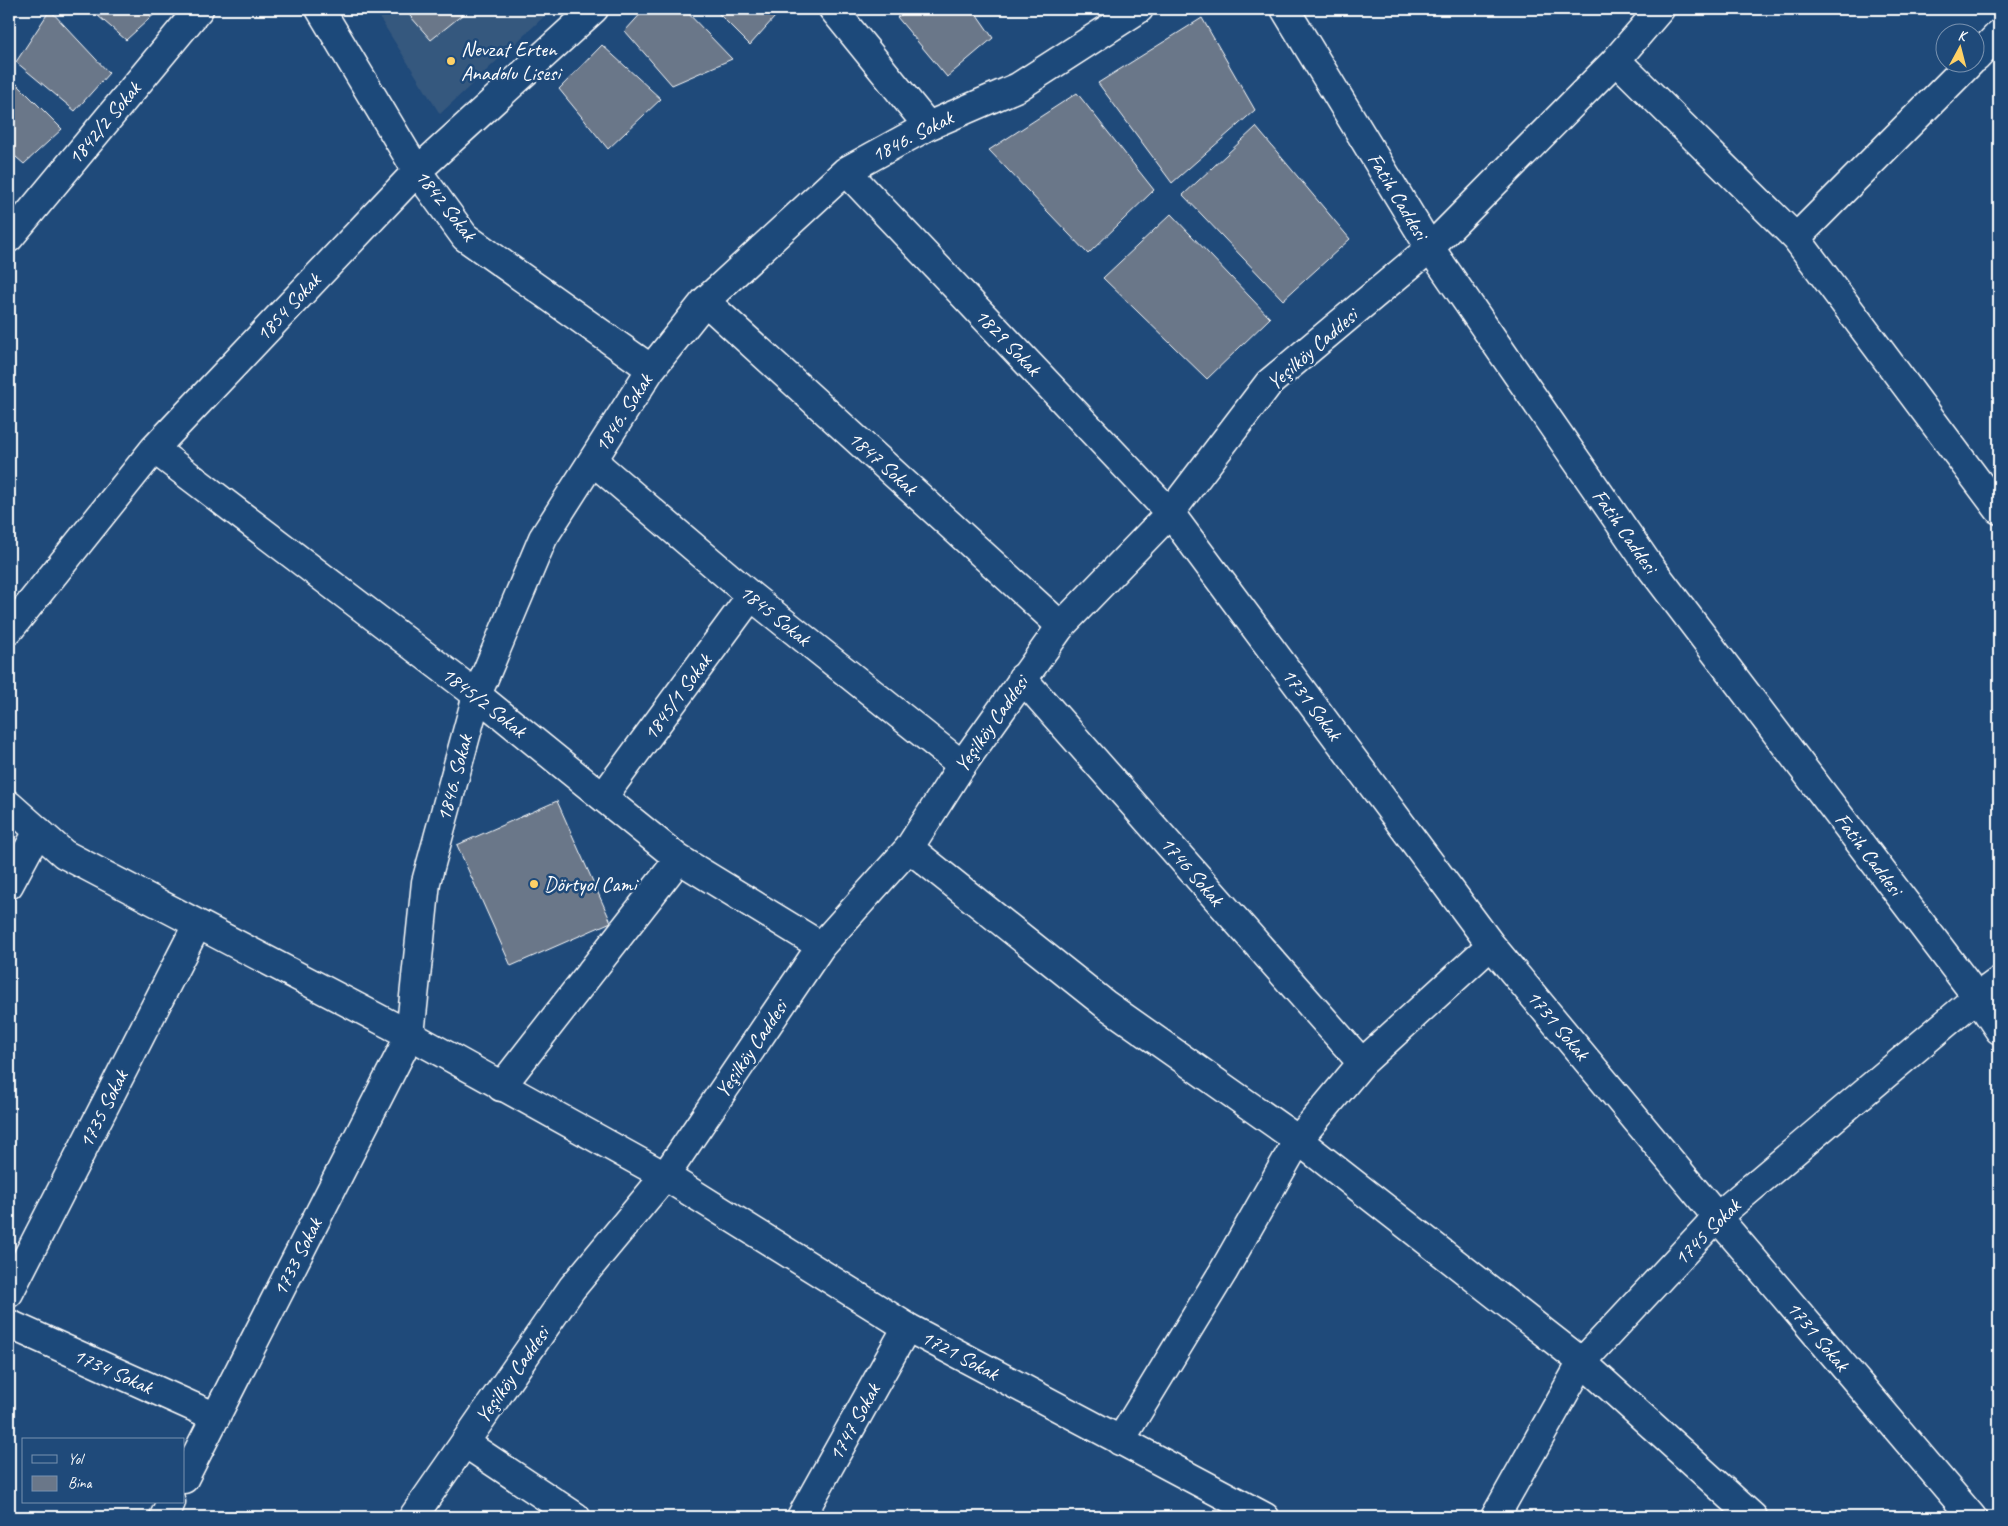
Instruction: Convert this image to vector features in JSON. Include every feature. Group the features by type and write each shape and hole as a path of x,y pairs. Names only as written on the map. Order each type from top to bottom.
{"street":[{"name":"1842/2 Sokak","path":"9,238 198,9"},
{"name":"1842 Sokak","path":"320,9 418,171 465,237 651,369"},
{"name":"1854 Sokak","path":"9,630 154,449 418,171 594,9"},
{"path":"833,9 928,126"},
{"name":"1846. Sokak","path":"410,1034 426,882 477,695 544,538 651,369 705,301 846,171 928,126 1018,87 1139,9"},
{"name":"Fatih Caddesi","path":"1285,9 1430,248 1648,564 1977,997 1999,1030"},
{"name":"Yeşilköy Caddesi","path":"414,1517 572,1288 665,1176 821,946 909,848 962,765 1022,678 1061,626 1170,513 1269,383 1430,248 1616,60 1660,9"},
{"path":"1986,48 1999,34"},
{"path":"1616,60 1796,238 1999,510"},
{"path":"1796,238 1961,72"},
{"name":"1829 Sokak","path":"846,171 1170,513"},
{"name":"1847 Sokak","path":"705,301 1061,626"},
{"name":"1845/2 Sokak","path":"154,449 477,695 679,859 821,946"},
{"name":"1845 Sokak","path":"593,461 751,596 962,765"},
{"name":"1731 Sokak","path":"1170,513 1492,945 1717,1217 1972,1517"},
{"name":"1845/1 Sokak","path":"603,797 751,596"},
{"name":"1746 Sokak","path":"1022,678 1362,1063"},
{"name":"1721 Sokak","path":"9,805 64,854 197,925 410,1034 501,1087 665,1176 907,1327 1265,1517"},
{"path":"9,886 38,831"},
{"path":"909,848 1105,1004 1298,1140 1582,1362 1752,1517"},
{"path":"501,1087 679,859"},
{"name":"1735 Sokak","path":"9,1293 197,925"},
{"path":"1120,1441 1223,1272 1298,1140 1362,1063 1492,945"},
{"name":"1745 Sokak","path":"1495,1517 1582,1362 1717,1217 1977,997 1999,981"},
{"name":"1733 Sokak","path":"185,1477 410,1034"},
{"name":"1734 Sokak","path":"9,1324 216,1417"},
{"name":"1747 Sokak","path":"801,1517 907,1327"},
{"path":"465,1443 576,1517"},
{"path":"164,1517 171,1504"}],"shaded area":[{"name":"Nevzat Erten Anadolu Lisesi","path":"374,9 552,9 440,114"}],"building":[{"path":"90,9 160,9 126,40"},
{"path":"404,9 457,9 462,15 431,40"},
{"path":"645,9 684,9 732,59 672,85 625,31"},
{"path":"714,9 782,9 750,45"},
{"path":"913,9 973,9 993,38 947,77 897,17"},
{"path":"50,10 109,73 75,111 16,62"},
{"path":"1202,18 1255,110 1172,183 1098,83"},
{"path":"602,45 661,99 608,149 559,89"},
{"path":"9,76 62,129 24,164 9,151"},
{"path":"1077,93 1154,190 1088,254 989,150"},
{"path":"1256,127 1350,239 1283,300 1183,195"},
{"path":"1171,214 1270,318 1207,379 1103,278"},
{"name":"Dörtyol Cami","path":"557,801 611,922 511,966 457,845"}],"place":[{"name":"Nevzat Erten Anadolu Lisesi","path":"451,61"},
{"name":"Dörtyol Cami","path":"534,884"}]}
